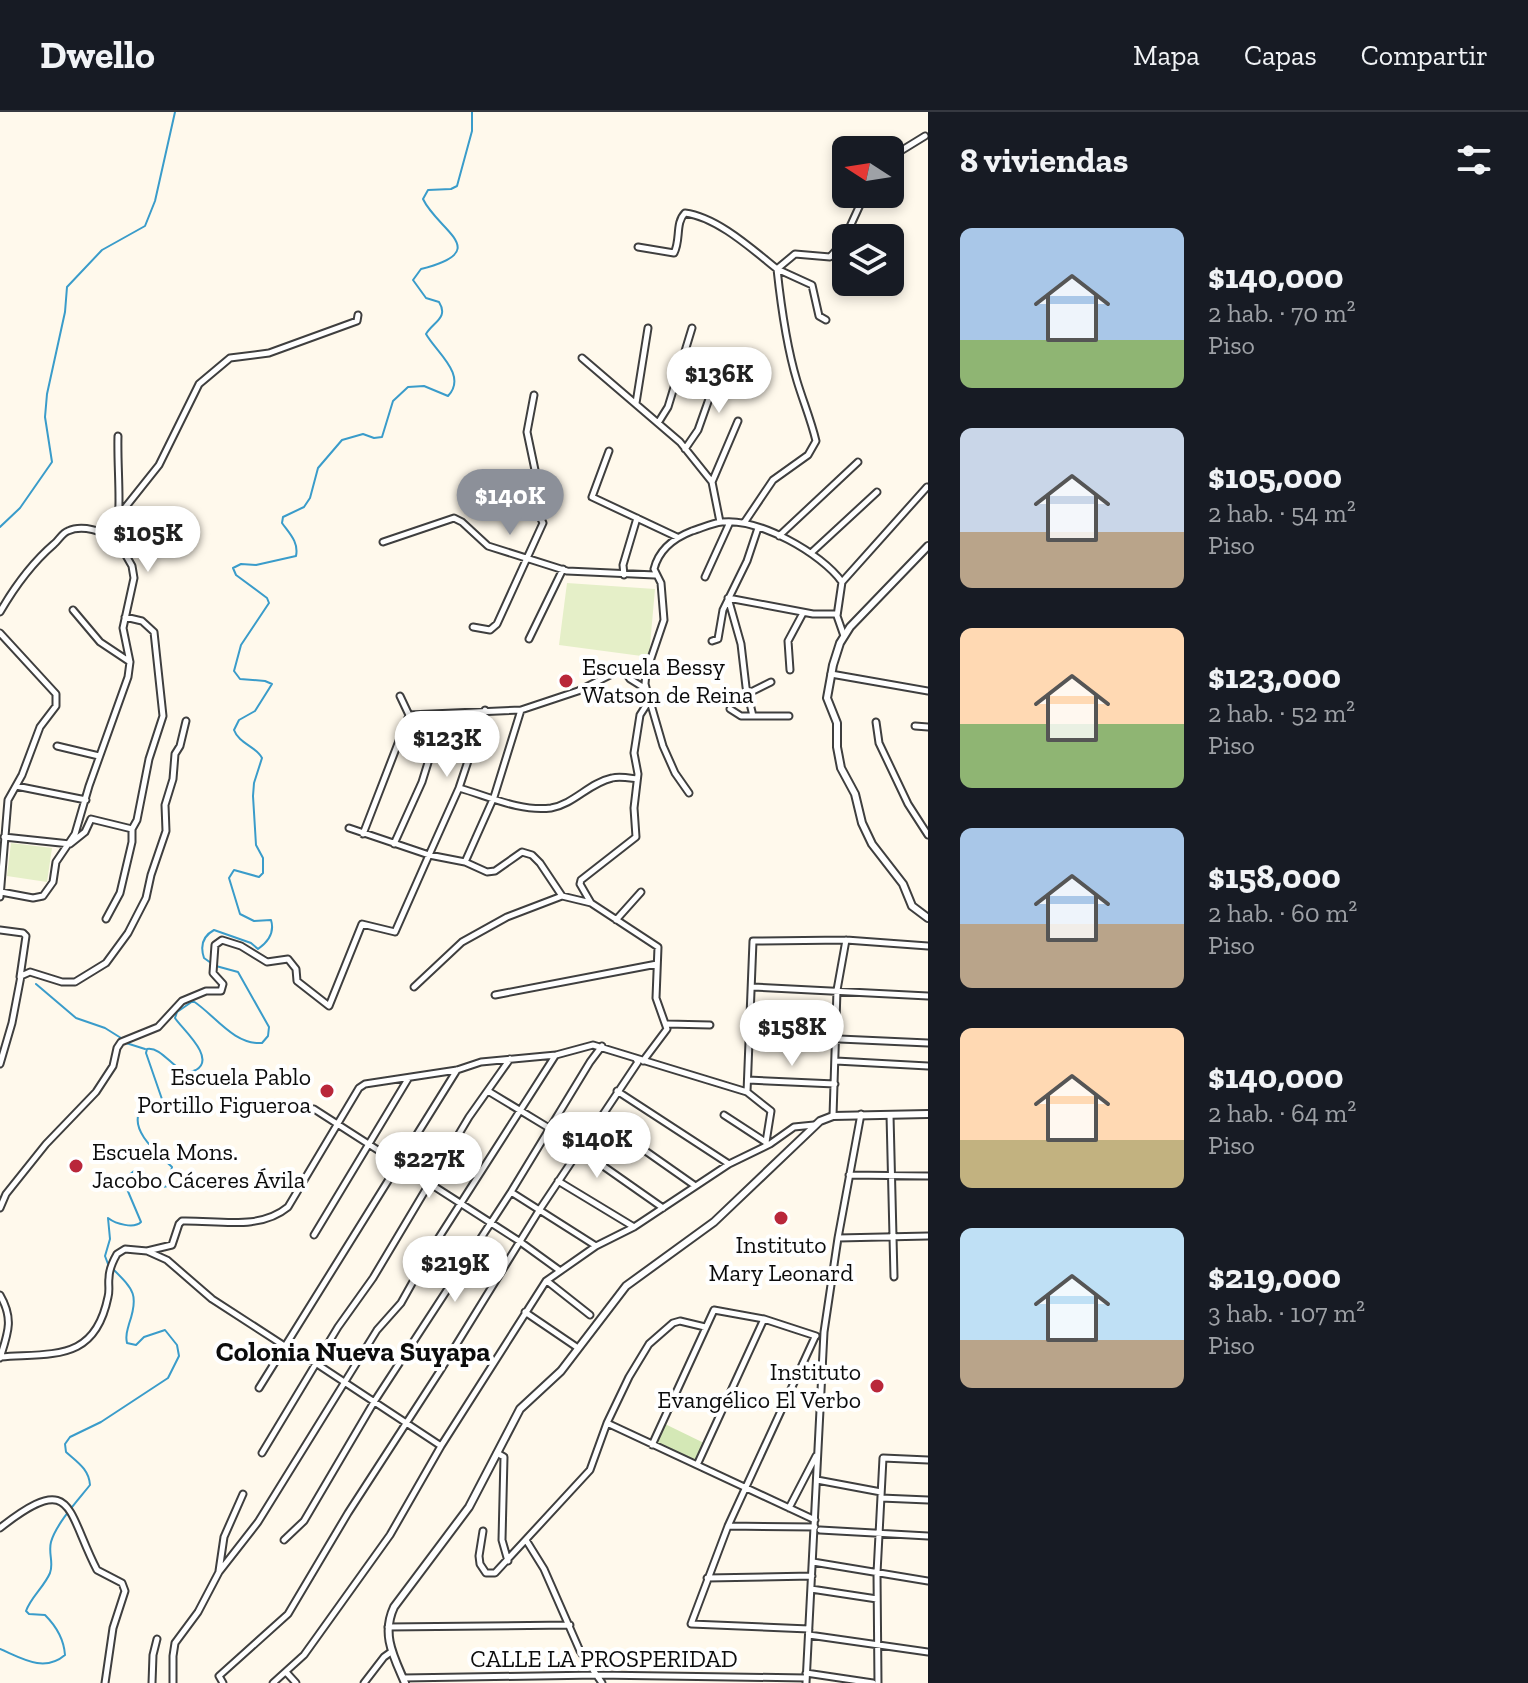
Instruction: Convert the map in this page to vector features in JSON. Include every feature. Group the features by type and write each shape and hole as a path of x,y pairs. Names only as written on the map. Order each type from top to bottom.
{"street":[{"path":"904,149 925,136"},
{"path":"777,269 795,254 830,257 842,244 859,208"},
{"path":"638,247 674,253 679,245 680,218 685,213 693,214 738,237 777,269 812,285 819,316 826,320"},
{"path":"744,523 773,480 808,455 816,441 797,380 777,269"},
{"path":"120,514 159,465 199,384 230,358 254,356 307,341 357,321 358,315"},
{"path":"636,404 648,328"},
{"path":"658,423 668,407 692,328"},
{"path":"582,358 685,449 712,482 720,522"},
{"path":"685,449 698,430 721,365"},
{"path":"473,627 494,628 543,523 535,506 535,470 527,432 534,395"},
{"path":"712,482 738,421"},
{"path":"70,844 99,756 119,708 130,662 123,628 134,578 132,566 116,538 120,514 118,436"},
{"path":"609,451 592,497 677,537"},
{"path":"779,536 858,462"},
{"path":"844,636 837,614 842,582 927,487"},
{"path":"811,553 877,492"},
{"path":"383,542 454,518 484,544 563,569 655,575"},
{"path":"624,575 623,565 637,518"},
{"path":"689,793 669,760 645,678 664,613 661,585 655,575 656,561 677,537 720,522 744,523 779,536 811,553 842,582"},
{"path":"705,577 730,522"},
{"path":"712,641 718,639 728,598 747,561 758,528"},
{"path":"0,612 13,589 34,563 66,531 82,529 116,538"},
{"path":"928,546 844,636 831,674 827,698 837,723 841,768 855,794 862,823 872,844 903,884 912,906 928,918"},
{"path":"529,639 563,569"},
{"path":"728,598 803,613 837,614"},
{"path":"728,598 741,644 753,716"},
{"path":"73,610 100,642 130,662"},
{"path":"790,670 788,641 803,613"},
{"path":"106,919 120,893 132,829 163,716 154,632 142,621 124,617"},
{"path":"0,633 56,694 57,700 40,727 8,800 0,894 33,898 43,896 53,882 56,862 70,844 85,832 91,819 132,829"},
{"path":"409,715 521,710 578,691 618,671 648,667"},
{"path":"625,672 630,679 647,689"},
{"path":"831,674 928,691"},
{"path":"747,694 771,682"},
{"path":"363,834 409,715 400,696"},
{"path":"643,1061 666,1033 667,1024 656,998 658,947 591,903 582,891 581,880 636,837 634,753 639,719 649,699"},
{"path":"730,709 741,716 789,716"},
{"path":"0,1208 6,1194 46,1144 96,1092 113,1066 123,1040 158,1027 182,1001 206,991 221,991 223,984 213,973 213,957 215,945 222,940 241,946 267,962 288,959 296,969 297,981 330,1006 362,924 395,932 459,788 485,710"},
{"path":"465,862 494,797 521,710"},
{"path":"394,844 422,782 443,714"},
{"path":"20,977 30,972 62,982 75,982 106,963 128,933 146,898 166,831 165,807 173,779 175,754 186,721"},
{"path":"876,722 879,743 908,804 928,835"},
{"path":"915,726 928,727"},
{"path":"57,746 99,756"},
{"path":"459,788 530,809 552,808 567,803 594,784 615,777 637,779"},
{"path":"16,786 86,800"},
{"path":"349,828 429,855 465,862 487,872 495,871 522,852 532,855 562,896"},
{"path":"4,837 70,844"},
{"path":"616,920 641,892"},
{"path":"414,987 462,942 507,917 562,896 591,903"},
{"path":"0,930 26,936 12,1023 0,1064"},
{"path":"747,1092 753,941 846,940 928,946"},
{"path":"833,1116 837,990 846,940"},
{"path":"495,995 657,964"},
{"path":"753,987 928,996"},
{"path":"667,1024 710,1025"},
{"path":"751,1035 928,1043"},
{"path":"0,1295 6,1305 10,1325 0,1358 52,1353 83,1345 93,1335 108,1297 110,1270 122,1250 147,1251 172,1245 182,1221 255,1222 279,1215 288,1207 359,1088 375,1082 457,1070 481,1062 556,1055 593,1045 602,1046 635,1059 747,1092 771,1111 768,1143"},
{"path":"284,1540 304,1521 374,1402 602,1046"},
{"path":"173,1683 175,1643 198,1612 219,1572 258,1522 377,1330 401,1303 460,1204 556,1055"},
{"path":"262,1453 338,1327 373,1278 385,1254 510,1059"},
{"path":"223,1683 219,1676 288,1614 519,1241 638,1062 635,1059"},
{"path":"836,1061 928,1066"},
{"path":"259,1388 457,1070"},
{"path":"314,1235 408,1079"},
{"path":"748,1080 835,1084"},
{"path":"487,1091 549,1128 663,1208"},
{"path":"617,1091 729,1164"},
{"path":"314,1109 559,1270"},
{"path":"806,1678 817,1526 824,1332 861,1114"},
{"path":"273,1683 304,1655 390,1535 441,1446 546,1281 596,1246 634,1227 729,1164 797,1126 814,1125 833,1116 928,1114"},
{"path":"724,1115 768,1143"},
{"path":"890,1115 894,1277"},
{"path":"600,1119 694,1186"},
{"path":"404,1680 391,1652 388,1627 394,1607 469,1507 524,1403 558,1375 631,1282 714,1222 791,1151 814,1125"},
{"path":"849,1175 928,1176"},
{"path":"558,1181 634,1227"},
{"path":"511,1192 596,1246"},
{"path":"838,1238 928,1236"},
{"path":"147,1251 169,1261 212,1299 441,1446"},
{"path":"546,1281 590,1315"},
{"path":"652,1445 715,1310 764,1319 815,1337"},
{"path":"525,1312 578,1348"},
{"path":"697,1465 764,1319"},
{"path":"483,1531 479,1556 484,1572 495,1573 590,1470 607,1423 649,1344 667,1326 680,1321 705,1327"},
{"path":"824,1332 815,1337 745,1488 691,1624 809,1632 928,1652"},
{"path":"607,1423 789,1508 817,1526"},
{"path":"789,1508 818,1452"},
{"path":"497,1453 504,1457 502,1540 508,1561"},
{"path":"875,1683 883,1457 928,1460"},
{"path":"817,1480 881,1495 928,1500"},
{"path":"219,1572 224,1537 243,1494"},
{"path":"0,1528 34,1504 50,1498 59,1499 67,1504 75,1518 97,1570 125,1587 113,1628 105,1683"},
{"path":"728,1526 817,1526 879,1534 928,1536"},
{"path":"526,1540 544,1569 580,1651 602,1683"},
{"path":"813,1562 928,1581"},
{"path":"707,1578 812,1576"},
{"path":"811,1589 877,1599"},
{"path":"388,1627 570,1625"},
{"path":"152,1683 157,1639"},
{"path":"364,1683 391,1652"},
{"path":"286,1672 296,1683"},
{"name":"CALLE LA PROSPERIDAD","path":"404,1680 597,1675 806,1678 875,1683"}],"green space":[{"path":"567,583 655,589 649,657 559,645"},
{"path":"11,843 52,848 47,882 7,876"},
{"path":"665,1424 706,1444 698,1461 656,1442"}],"waterway":[{"path":"0,527 20,508 52,462 45,417 67,287 102,250 145,226 155,201 175,112"},
{"path":"211,963 204,958 202,949 205,938 214,930 251,943 258,949 268,940 272,929 271,920 254,921 240,914 229,878 234,870 259,877 263,873 263,858 256,845 253,796 262,758 234,730 239,720 255,711 272,684 240,679 234,671 241,645 269,603 267,598 236,575 233,568 241,564 256,565 296,556 295,542 282,523 283,517 304,507 310,498 318,468 342,440 363,434 382,437 393,401 408,387 424,386 448,396 453,388 452,372 426,334 441,316 442,307 439,302 426,298 413,280 421,269 443,262 454,255 458,247 423,199 428,190 457,186 472,131 472,112"},
{"path":"108,1264 105,1256 110,1239 108,1218 125,1225 141,1222 127,1189 128,1176 140,1171 163,1187 168,1186 172,1167 146,1140 138,1124 142,1108 160,1110 164,1105 147,1049 160,1052 183,1071 196,1070 201,1065 202,1058 196,1043 175,1018 177,1012 193,1001 242,1039 262,1043 268,1036 269,1027 238,972 216,966"},
{"path":"36,984 76,1018 105,1028 121,1038"},
{"path":"126,1043 145,1049"},
{"path":"0,1649 24,1660 41,1663 49,1663 65,1655 61,1639 49,1619 45,1615 26,1611 50,1573 50,1546 54,1535 90,1485 85,1470 66,1452 65,1444 70,1437 101,1422 168,1378 179,1356 177,1345 165,1330 144,1337 136,1345 127,1343 126,1334 134,1299 126,1282 113,1269"}],"place":[{"name":"Escuela Bessy Watson de Reina","path":"566,681"},
{"name":"Escuela Pablo Portillo Figueroa","path":"327,1091"},
{"name":"Escuela Mons. Jacobo Cáceres Ávila","path":"76,1166"},
{"name":"Instituto Mary Leonard","path":"781,1218"},
{"name":"Instituto Evangélico El Verbo","path":"877,1386"}],"district":[{"name":"Colonia Nueva Suyapa","path":"353,1351"}]}
